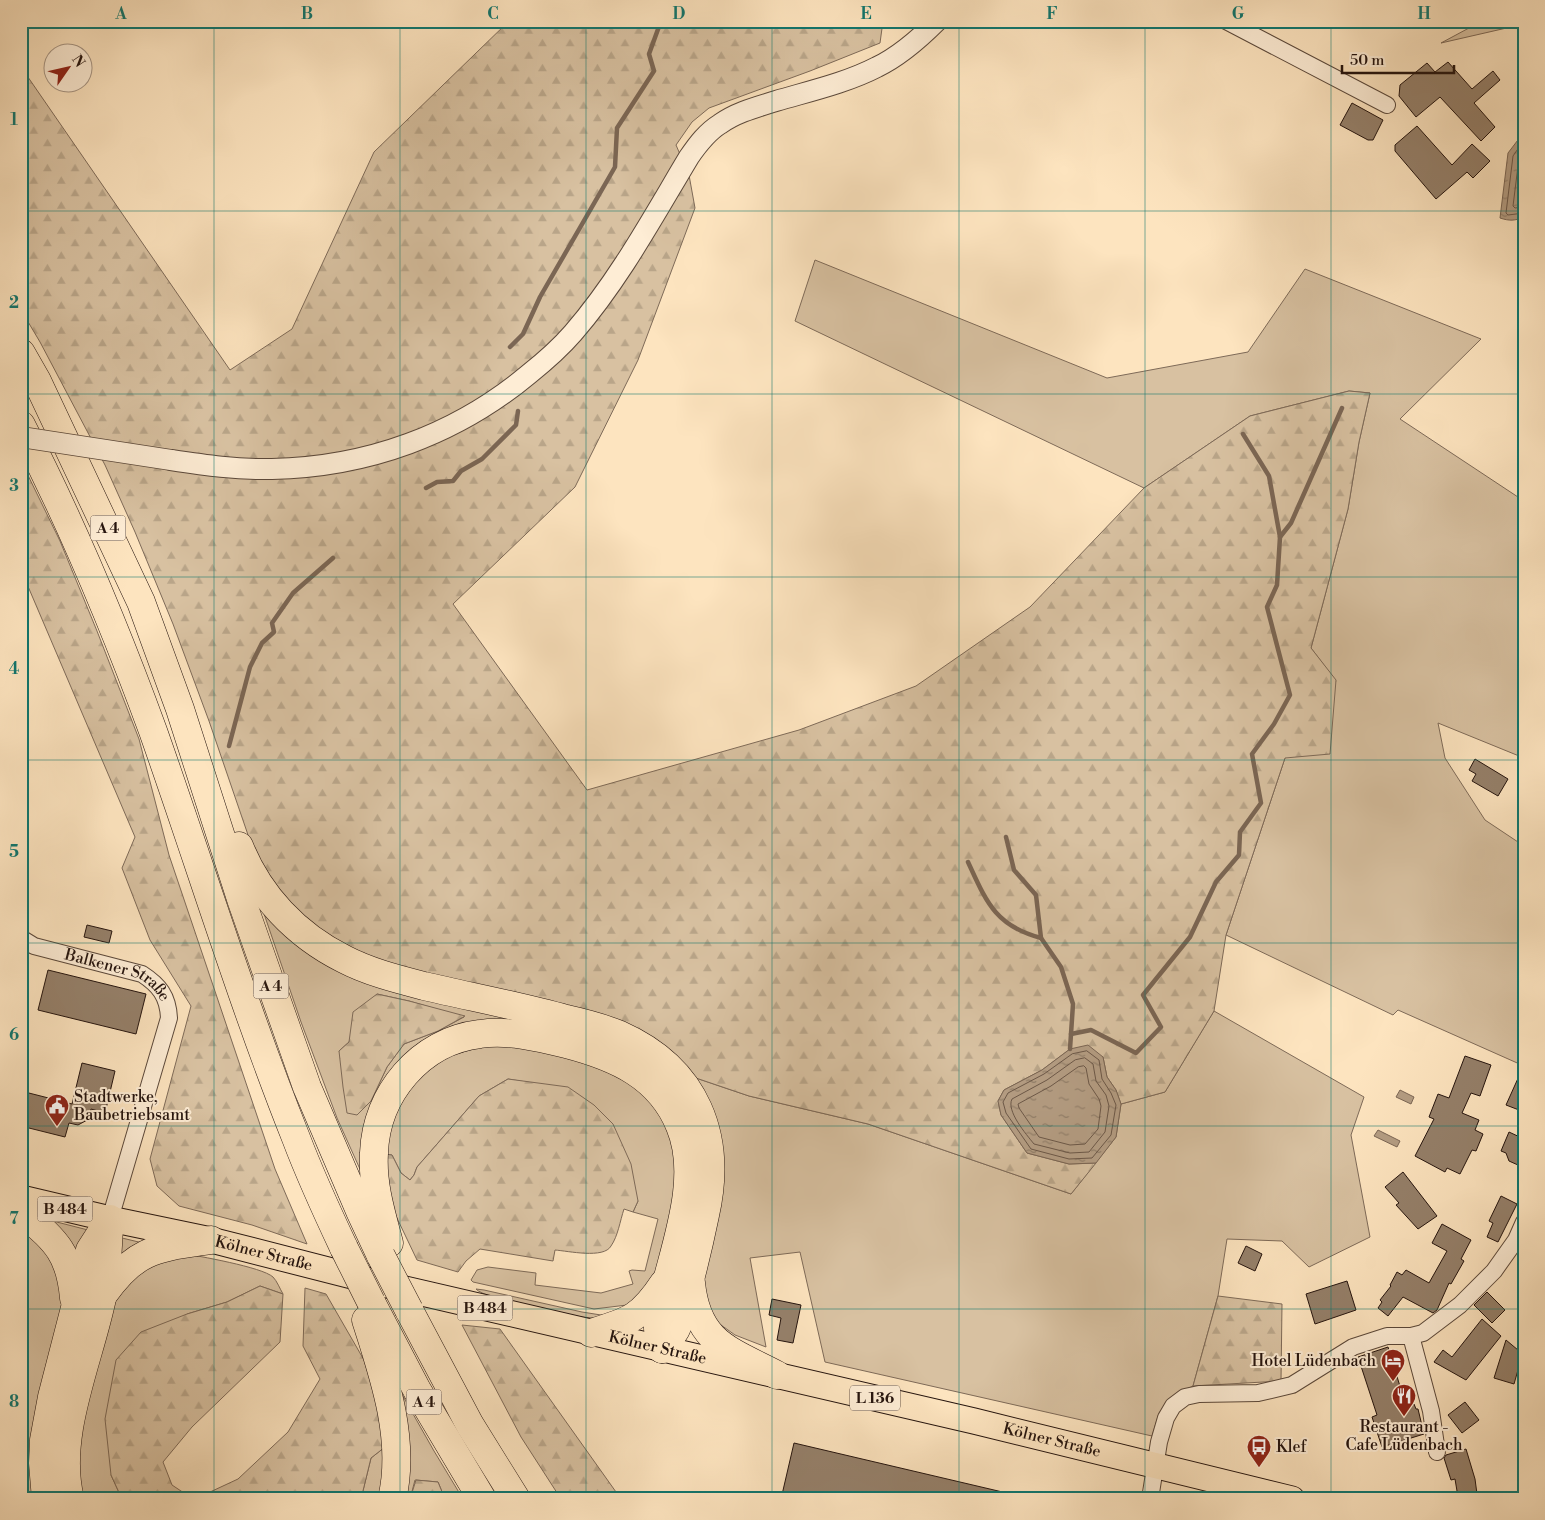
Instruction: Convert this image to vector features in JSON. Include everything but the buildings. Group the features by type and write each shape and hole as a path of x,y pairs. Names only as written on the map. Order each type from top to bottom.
{"highway":[{"name":"A 4","path":"21,353 37,381 142,602 180,709 241,899 307,1087 360,1211 387,1257 409,1310 470,1424 516,1499"},
{"name":"A 4","path":"21,425 74,534 121,647 153,731 271,1074 296,1140 344,1248 365,1301 482,1499"},
{"path":"180,709 253,877 279,911 304,934 344,959 385,975 551,1014 604,1029 640,1045 655,1055 686,1087 696,1103 708,1137 711,1156 709,1198 679,1279 635,1317 619,1325 591,1333"},
{"path":"387,1257 374,1182 374,1153 381,1113 400,1079 414,1065 429,1052 446,1043 481,1034 500,1033 552,1040 596,1052 614,1059 633,1070 650,1082 663,1095 672,1108 681,1128 687,1150 689,1172 681,1225 677,1328 662,1349"},
{"path":"21,1211 50,1236 68,1263 72,1278 74,1309"},
{"path":"70,1499 65,1450 102,1297 108,1258 110,1219"},
{"path":"46,1499 42,1462 52,1397 90,1250 110,1219"},
{"path":"102,1297 115,1278 138,1258 163,1247 211,1240"},
{"path":"679,1279 693,1301 698,1317 710,1336 777,1375"},
{"path":"365,1301 396,1439 396,1474 392,1499"}],"main road":[{"name":"Kölner Straße","path":"21,1198 211,1240 379,1283 777,1375 1292,1499"}],"street":[{"path":"21,437 213,466 270,469 327,465 368,457 402,447 456,423 497,399 522,380 554,353 572,334 618,273 689,157 712,130 740,113 877,68 909,47 937,21"},
{"path":"1226,21 1387,105"},
{"name":"Balkener Straße","path":"21,938 34,946 142,974 155,983 165,997 169,1018 110,1219"},
{"path":"1150,1499 1159,1442 1166,1418 1173,1406 1185,1397 1199,1394 1258,1393 1292,1385 1353,1346 1387,1336 1412,1336 1423,1333 1460,1305 1494,1271 1516,1240 1524,1222"},
{"path":"1412,1336 1431,1411 1437,1452"}],"green space":[{"path":"509,21 883,21 880,43 709,108 692,122 676,145 689,175 695,208 638,360 575,487 453,604 587,790 799,730 916,686 1030,607 1144,488 1250,416 1349,391 1370,393 1359,442 1348,509 1311,648 1336,680 1330,754 1285,758 1226,935 1214,1011 1165,1092 1121,1104 1116,1090 1107,1077 1103,1057 1070,1049 1042,1070 1004,1090 998,1101 1001,1115 1027,1153 1069,1164 1096,1163 1071,1194 868,1124 749,1096 690,1076 455,983 345,949 292,910 259,867 209,721 173,624 135,532 105,465 21,310 21,67 230,370 292,329 374,152"},
{"path":"1482,21 1524,21 1524,24 1441,43"},
{"path":"815,260 1107,378 1248,352 1305,269 1481,339 1400,419 1524,501 1524,758 1438,723 1445,758 1485,820 1524,846 1524,1066 1398,1010 1393,1015 1226,935 1285,758 1336,681 1311,648 1348,509 1359,442 1370,393 1349,391 1250,416 1144,488 795,321"},
{"path":"21,461 60,541 139,739 169,855 275,1169 307,1244 252,1225 179,1206 157,1186 150,1159 191,1006 150,940 122,868 135,837 21,570"},
{"path":"260,902 520,1015 680,1110 544,1033 421,1050 368,1187 337,1118 301,1022","holes":["377,994 464,1017 438,1031 404,1044 387,1067 371,1101 339,1051 349,1042"]},
{"path":"377,994 465,1016 438,1031 404,1044 387,1067 371,1101 357,1115 347,1113 339,1051 349,1042 353,1012"},
{"path":"1214,1011 1364,1097 1351,1135 1370,1237 1309,1267 1282,1241 1227,1239 1218,1296 1193,1386 1170,1398 1159,1413 1152,1436 825,1362 800,1252 750,1258 766,1347 735,1335 721,1325 702,1305 690,1076 749,1096 868,1124 1071,1194 1116,1137 1121,1104 1165,1092"},
{"path":"499,1042 585,1059 649,1093 669,1123 680,1185 654,1286 627,1305 594,1309 471,1280 477,1270 488,1267 536,1273 535,1285 601,1293 633,1284 629,1271 645,1271 658,1219 633,1212 638,1201 538,1084 508,1079 479,1096 417,1167 410,1180 401,1173 392,1155 385,1154 388,1130 407,1087 441,1058"},
{"path":"508,1079 568,1087 594,1105 613,1124 631,1164 638,1201 633,1212 624,1209 611,1246 601,1252 585,1253 555,1250 553,1261 480,1249 466,1261 458,1272 417,1260 391,1201 385,1154 392,1155 401,1173 410,1180 417,1167 479,1096"},
{"path":"45,1219 88,1230 79,1266"},
{"path":"21,1225 50,1246 64,1293 35,1499 21,1499"},
{"path":"122,1238 147,1244 116,1267"},
{"path":"181,1253 229,1262 267,1273 273,1277 283,1294 260,1286 227,1302 187,1314 111,1475 122,1499 80,1499 77,1450 107,1307 127,1275"},
{"path":"260,1286 283,1294 280,1342 192,1427 163,1462 172,1485 193,1499 122,1499 111,1475 105,1419 116,1360 141,1332 187,1314 227,1302"},
{"path":"305,1288 326,1294 364,1360 383,1422 385,1447 371,1458 361,1499 195,1499 238,1479 288,1432 320,1379 303,1346"},
{"path":"476,1289 582,1312 601,1315 621,1312 594,1318 581,1317 493,1297"},
{"path":"1218,1296 1282,1304 1281,1381 1193,1386"},
{"path":"462,1325 500,1329 621,1499 561,1499 521,1437"},
{"path":"391,1375 463,1499 445,1499 438,1482 415,1480 410,1499 398,1499"},
{"path":"385,1447 380,1499 361,1499 371,1458"},
{"path":"416,1480 438,1482 445,1499 410,1499"}],"water":[{"path":"1524,132 1524,217 1506,220 1500,218 1508,153"},
{"path":"1088,1045 1103,1057 1107,1077 1116,1090 1121,1104 1116,1137 1096,1163 1069,1164 1027,1153 1001,1115 998,1101 1004,1090 1042,1070 1070,1049"},
{"path":"1400,1090 1414,1097 1411,1104 1396,1097"},
{"path":"1378,1130 1400,1141 1397,1147 1374,1136"}],"waterway":[{"path":"510,347 523,334 540,297 615,167 617,128 654,71 649,54 661,21"},
{"path":"1280,537 1291,523 1342,408"},
{"path":"426,488 437,482 453,481 461,471 482,459 516,425 518,411"},
{"path":"1071,1034 1091,1030 1136,1053 1161,1027 1143,995 1190,937 1216,882 1239,855 1240,832 1261,803 1252,754 1274,724 1290,695 1267,607 1277,585 1280,537 1269,476 1243,434"},
{"path":"229,746 250,667 262,643 274,632 272,623 293,593 333,558"},
{"path":"1006,837 1014,870 1036,895 1041,938 1061,967 1073,1004 1070,1049"},
{"path":"968,862 987,900 1002,919 1025,933 1041,938"}],"place":[{"name":"Stadtwerke, Baubetriebsamt","path":"57,1127"},
{"name":"Hotel Lüdenbach","path":"1393,1382"},
{"name":"Restaurant - Cafe Lüdenbach","path":"1404,1417"},
{"name":"Klef","path":"1259,1468"}]}
